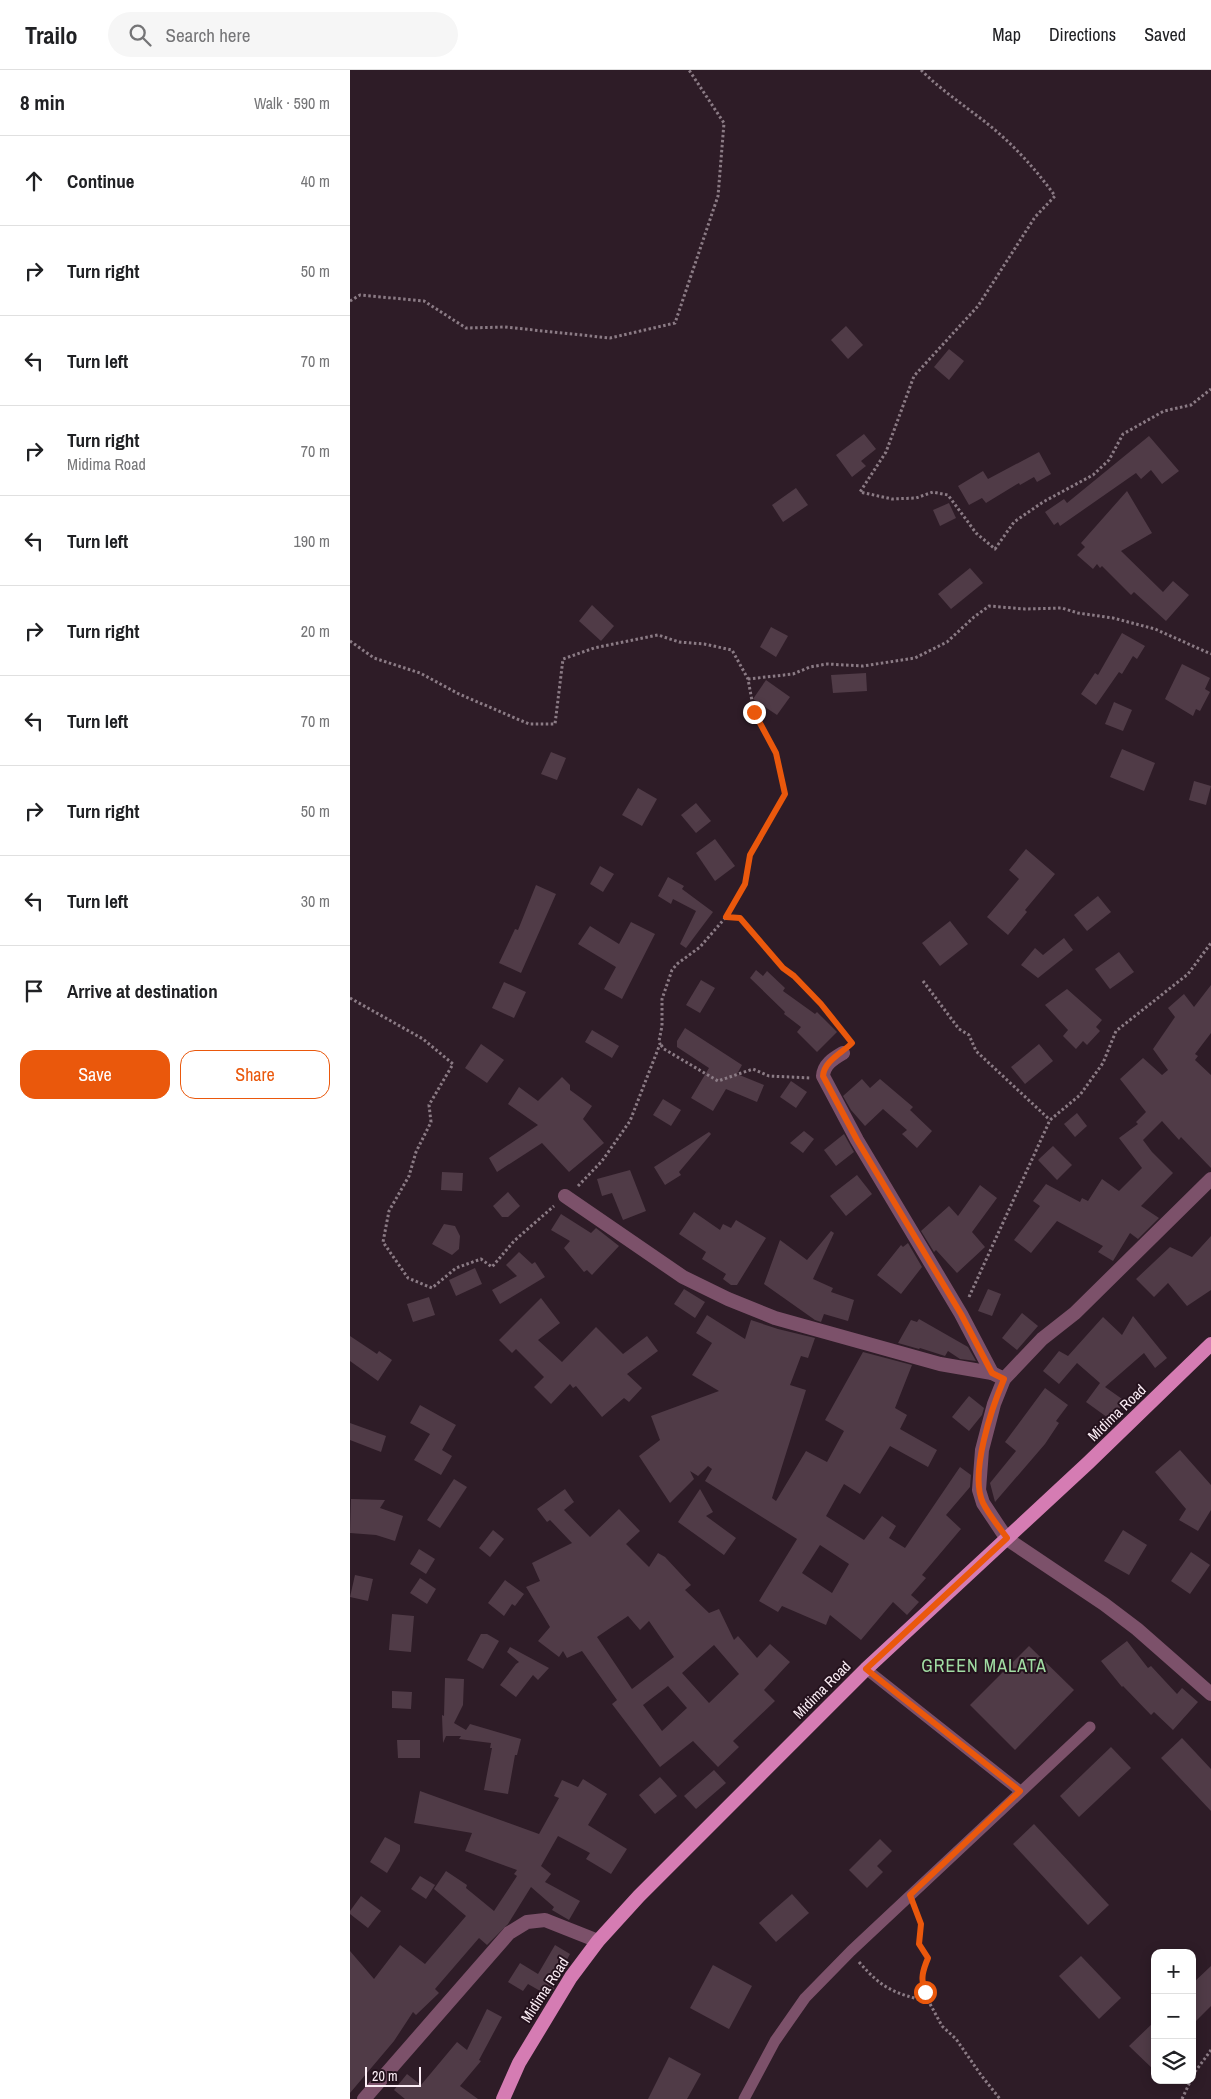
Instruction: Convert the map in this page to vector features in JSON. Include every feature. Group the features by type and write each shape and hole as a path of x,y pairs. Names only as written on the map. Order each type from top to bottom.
{"main road":[{"name":"Midima Road","path":"503,2099 519,2064 571,1977 598,1941 685,1848 866,1669 1088,1463 1211,1344"}],"street":[{"path":"843,1053 827,1064 823,1069 823,1076 857,1140 998,1376 994,1404 982,1450 979,1490 983,1503 1007,1538 1111,1609 1211,1694"},
{"path":"565,1196 683,1277 728,1299 775,1318 940,1364 998,1376 1075,1313 1211,1179"},
{"path":"364,2099 509,1933 527,1922 545,1920 598,1941"}],"lane":[{"path":"866,1669 1020,1791"},
{"path":"744,2099 775,2041 805,1998 851,1951 1090,1727"}],"path":[{"path":"350,301 360,295 424,301 466,328 505,327 610,338 675,323 718,196 724,123 689,70"},
{"path":"921,70 936,85 992,128 1038,171 1055,196 1035,217 978,306 914,376 886,452 860,492 892,499 916,498 933,492 948,495 976,533 995,549 1014,522 1043,502 1093,475 1109,460 1123,434 1164,412 1191,405 1211,390"},
{"path":"748,678 793,674 827,664 863,666 915,658 947,642 989,606 1026,610 1062,608 1113,618 1155,629 1211,654"},
{"path":"350,641 374,658 420,673 459,694 529,724 555,724 563,659 594,648 658,635 678,642 704,644 732,650 748,678 754,712 776,753 785,794 750,855 745,884 726,917 700,948 676,964 672,970 662,999 660,1044 630,1122 602,1161 514,1241 492,1267 482,1259 456,1268 432,1288 408,1278 383,1242 389,1212 408,1176 416,1152 431,1122 429,1105 453,1064 423,1039 350,998"},
{"path":"726,917 740,918 783,968 794,976 821,1004 852,1043 843,1053"},
{"path":"961,1314 1050,1120 1080,1095 1103,1063 1116,1031 1188,974 1211,943"},
{"path":"923,981 959,1029 969,1035 976,1051 1050,1120"},
{"path":"660,1044 664,1049 718,1081 753,1069 769,1076 808,1078 823,1076"},
{"path":"910,1895 921,1924 919,1944 928,1958 924,1968 922,1983 929,2002 942,2026 956,2039 1000,2099"},
{"path":"851,1951 883,1986 907,1997 929,2002"},
{"path":"1196,2068 1211,2050"},
{"path":"1182,2099 1189,2084"}],"building":[{"path":"846,326 863,345 848,359 831,340"},
{"path":"949,349 964,361 949,380 934,367"},
{"path":"864,434 876,449 861,461 866,466 852,477 836,455"},
{"path":"1149,436 1179,471 1162,484 1151,470 1141,479 1136,473 1060,526 1058,522 1054,525 1045,512 1064,499 1067,503"},
{"path":"1039,452 1051,474 1037,482 1034,477 1020,485 1019,483 986,503 982,498 969,505 958,486 983,471 988,479"},
{"path":"796,488 808,505 783,522 772,505"},
{"path":"1127,491 1152,533 1121,551 1163,592 1173,581 1189,595 1166,621 1134,592 1131,595 1102,566 1100,568 1097,564 1093,569 1077,555 1085,547 1081,543"},
{"path":"949,503 956,518 940,526 933,510"},
{"path":"970,568 983,583 951,609 938,594"},
{"path":"592,605 614,626 601,641 579,621"},
{"path":"771,627 788,636 776,657 760,647"},
{"path":"1122,633 1145,646 1137,659 1133,656 1122,674 1119,672 1096,705 1081,694 1095,673 1098,675"},
{"path":"1182,664 1210,678 1205,689 1210,692 1200,711 1196,709 1193,716 1165,699"},
{"path":"866,673 867,691 833,693 831,675"},
{"path":"766,680 790,697 777,715 753,699"},
{"path":"1114,702 1132,710 1123,731 1105,724"},
{"path":"1122,749 1155,763 1144,791 1110,777"},
{"path":"551,752 566,758 557,780 541,774"},
{"path":"1194,781 1211,786 1206,805 1189,800"},
{"path":"638,788 657,799 642,826 622,815"},
{"path":"696,803 711,821 696,833 681,815"},
{"path":"715,839 735,866 715,881 696,853"},
{"path":"1026,849 1055,874 1025,910 1027,912 1008,935 987,917 1019,879 1009,870"},
{"path":"600,866 614,874 603,892 590,884"},
{"path":"668,877 684,886 682,889 713,912 686,948 680,944 696,911 673,899 671,904 658,896"},
{"path":"536,885 556,894 521,973 499,963 515,929 518,930"},
{"path":"1098,896 1111,912 1087,931 1074,915"},
{"path":"950,921 968,944 940,966 922,943"},
{"path":"631,922 655,934 622,999 604,989 616,967 578,944 590,926 619,944"},
{"path":"1064,938 1073,950 1038,978 1021,965 1035,948 1043,955"},
{"path":"1119,952 1134,972 1110,989 1095,969"},
{"path":"756,970 763,976 767,971 785,988 783,991 815,1014 817,1012 837,1032 817,1052 797,1032 801,1027 784,1014 785,1012 750,978"},
{"path":"701,980 715,988 700,1013 686,1005"},
{"path":"504,982 526,992 514,1018 492,1008"},
{"path":"1211,985 1211,1033 1195,1054 1198,1056 1195,1060 1211,1075 1211,1168 1181,1137 1179,1140 1162,1121 1143,1140 1173,1173 1141,1206 1159,1218 1138,1239 1130,1233 1113,1261 1098,1252 1103,1246 1057,1221 1031,1253 1014,1240 1040,1206 1033,1201 1046,1184 1080,1202 1082,1198 1088,1201 1102,1179 1119,1191 1142,1168 1119,1138 1138,1124 1136,1122 1146,1112 1120,1079 1143,1058 1162,1075 1168,1070 1153,1049 1175,1017 1168,1008 1184,994 1194,1007"},
{"path":"1067,989 1102,1020 1096,1027 1100,1031 1087,1045 1083,1041 1076,1049 1063,1036 1068,1030 1045,1005"},
{"path":"685,1028 742,1065 737,1074 764,1085 757,1102 726,1089 713,1111 691,1098 709,1068 677,1047 677,1041"},
{"path":"592,1030 619,1046 612,1058 585,1042"},
{"path":"481,1044 504,1060 487,1083 465,1068"},
{"path":"1039,1044 1053,1061 1025,1084 1011,1067"},
{"path":"562,1077 570,1085 570,1090 592,1106 583,1119 604,1143 569,1172 542,1143 497,1172 489,1158 538,1125 508,1104 519,1087 538,1101"},
{"path":"862,1079 870,1088 880,1079 913,1107 910,1110 932,1131 917,1148 902,1134 907,1130 883,1109 865,1126 851,1110 843,1096"},
{"path":"791,1081 807,1092 796,1108 780,1097"},
{"path":"663,1099 681,1110 671,1126 653,1115"},
{"path":"1077,1113 1087,1126 1075,1137 1064,1124"},
{"path":"804,1131 814,1139 803,1153 790,1143"},
{"path":"709,1132 711,1134 679,1172 681,1175 665,1185 654,1167"},
{"path":"844,1134 854,1152 836,1166 824,1150"},
{"path":"1053,1146 1072,1165 1057,1180 1038,1160"},
{"path":"630,1170 646,1211 623,1220 612,1193 602,1196 597,1179"},
{"path":"442,1172 463,1173 462,1191 441,1190"},
{"path":"857,1175 872,1194 846,1216 830,1196"},
{"path":"980,1185 997,1198 972,1232 985,1247 957,1273 936,1250 934,1252 921,1231 949,1206 958,1216"},
{"path":"508,1192 520,1206 508,1217 502,1217 493,1206"},
{"path":"694,1212 720,1230 723,1224 731,1228 736,1220 766,1238 737,1285 731,1285 723,1279 726,1274 702,1259 706,1252 679,1234"},
{"path":"561,1214 591,1233 596,1228 619,1246 592,1275 587,1270 584,1272 564,1248 570,1241 551,1230"},
{"path":"444,1224 455,1226 460,1236 459,1249 452,1255 432,1244"},
{"path":"831,1231 834,1233 813,1279 833,1288 831,1292 854,1300 848,1321 824,1314 821,1322 815,1320 764,1284 780,1240 807,1260"},
{"path":"1211,1236 1211,1290 1187,1306 1168,1283 1154,1297 1136,1279 1170,1247 1192,1257"},
{"path":"908,1243 922,1267 901,1294 877,1275 901,1245 903,1247"},
{"path":"519,1252 532,1264 535,1262 545,1277 500,1304 492,1290 517,1276 506,1265"},
{"path":"475,1268 482,1284 456,1296 449,1280"},
{"path":"684,1289 705,1302 695,1318 674,1304"},
{"path":"988,1289 1001,1294 992,1316 978,1311"},
{"path":"429,1297 435,1315 413,1322 407,1304"},
{"path":"541,1298 560,1323 538,1340 562,1362 596,1327 623,1354 647,1336 658,1351 627,1374 642,1388 629,1402 624,1398 602,1417 576,1386 573,1388 570,1384 551,1404 534,1387 544,1377 516,1349 512,1353 499,1340"},
{"path":"1022,1313 1038,1326 1017,1350 1002,1338"},
{"path":"707,1315 745,1339 751,1320 815,1338 808,1358 801,1356 790,1385 806,1390 772,1498 776,1501 806,1451 827,1462 844,1431 825,1420 863,1352 912,1365 895,1408 907,1415 900,1429 937,1450 928,1467 890,1446 860,1494 844,1484 826,1516 864,1540 882,1516 896,1526 889,1538 905,1548 960,1467 971,1475 970,1487 946,1515 961,1529 922,1575 926,1578 911,1595 919,1602 907,1615 893,1602 861,1640 830,1615 826,1625 782,1606 778,1612 759,1601 797,1539 705,1481 712,1469 708,1466 698,1476 690,1471 694,1479 670,1503 639,1456 660,1440 651,1416 719,1391 692,1375 712,1343 696,1333","holes":["820,1545 849,1564 832,1593 802,1573"]},
{"path":"1133,1316 1167,1358 1155,1368 1144,1353 1105,1387 1125,1401 1111,1420 1086,1402 1100,1383 1077,1363 1059,1384 1043,1371 1059,1351 1068,1356 1103,1317 1122,1335"},
{"path":"919,1319 968,1347 976,1361 960,1359 948,1351 945,1356 898,1343 911,1320 917,1322"},
{"path":"350,1336 377,1354 379,1351 392,1360 378,1381 350,1361"},
{"path":"1045,1388 1068,1405 1056,1421 1059,1423 1045,1444 995,1502 990,1483 1016,1451 1005,1442"},
{"path":"969,1396 984,1408 982,1415 969,1431 952,1417"},
{"path":"420,1405 456,1425 442,1450 452,1456 441,1475 414,1460 430,1434 410,1423"},
{"path":"350,1423 386,1436 381,1452 350,1440"},
{"path":"1180,1450 1211,1485 1211,1510 1198,1531 1179,1520 1186,1509 1155,1472"},
{"path":"454,1479 467,1487 440,1528 427,1520"},
{"path":"565,1489 574,1502 564,1510 590,1537 619,1509 640,1531 626,1544 649,1567 658,1553 665,1557 691,1585 685,1590 709,1613 719,1609 734,1640 738,1636 757,1658 770,1644 790,1662 764,1690 775,1701 733,1741 739,1747 718,1767 693,1741 660,1767 612,1704 617,1700 582,1651 567,1658 563,1651 559,1657 538,1641 550,1627 526,1587 540,1581 532,1563 572,1543 550,1520 547,1522 537,1509","holes":["628,1616 640,1630 649,1621 674,1657 632,1689 597,1637","714,1645 739,1674 709,1703 682,1673","668,1686 687,1708 662,1731 643,1705"]},
{"path":"700,1489 713,1512 706,1516 736,1538 724,1555 678,1522"},
{"path":"351,1499 385,1500 380,1508 403,1516 395,1541 376,1535 350,1533"},
{"path":"493,1530 504,1539 490,1557 479,1548"},
{"path":"1123,1530 1147,1545 1129,1575 1104,1561"},
{"path":"419,1549 435,1559 426,1574 410,1564"},
{"path":"1191,1552 1210,1565 1190,1594 1171,1581"},
{"path":"355,1575 373,1579 368,1601 350,1597"},
{"path":"420,1578 436,1589 427,1604 410,1593"},
{"path":"505,1580 524,1594 515,1606 512,1604 504,1616 488,1603"},
{"path":"392,1614 414,1616 411,1652 389,1650"},
{"path":"481,1634 487,1634 499,1641 483,1669 467,1660"},
{"path":"1127,1641 1148,1668 1151,1666 1177,1694 1182,1688 1198,1702 1173,1730 1154,1712 1151,1715 1122,1687 1101,1661"},
{"path":"1029,1646 1074,1690 1015,1750 970,1705"},
{"path":"510,1647 549,1668 538,1680 533,1675 516,1697 500,1685 519,1662 507,1652"},
{"path":"445,1678 464,1679 463,1705 454,1723 466,1730 470,1724 521,1739 517,1755 515,1755 508,1794 484,1790 492,1748 490,1748 491,1743 459,1739 461,1736 446,1736 443,1743 442,1715 444,1716"},
{"path":"392,1691 412,1692 411,1709 392,1708"},
{"path":"1182,1738 1211,1769 1211,1811 1161,1758"},
{"path":"397,1740 420,1740 420,1758 398,1758"},
{"path":"1111,1747 1131,1768 1079,1817 1060,1796"},
{"path":"714,1770 726,1783 696,1809 684,1796"},
{"path":"660,1777 677,1796 655,1814 639,1795"},
{"path":"583,1779 607,1794 588,1825 627,1849 611,1874 586,1859 590,1853 558,1836 541,1866 551,1874 545,1882 580,1901 569,1920 552,1910 554,1907 531,1887 508,1924 487,1945 479,1938 435,1989 439,1993 416,2015 413,2012 394,2041 350,2093 350,1951 374,1979 400,1945 425,1964 466,1916 434,1889 446,1871 467,1885 466,1888 494,1911 517,1876 514,1874 517,1870 465,1851 472,1833 414,1823 420,1791 539,1834 559,1798 554,1796 562,1780 578,1787"},
{"path":"1034,1824 1109,1905 1088,1925 1013,1844"},
{"path":"385,1837 400,1845 400,1851 387,1873 370,1862"},
{"path":"880,1839 892,1851 877,1866 883,1872 867,1888 849,1870"},
{"path":"420,1876 435,1885 426,1899 411,1889"},
{"path":"792,1894 809,1913 776,1942 759,1923"},
{"path":"361,1896 381,1911 368,1928 350,1914 350,1911"},
{"path":"555,1945 570,1954 549,1996 528,1984 523,1991 508,1982 520,1963 538,1974"},
{"path":"1081,1956 1121,1998 1099,2019 1059,1976"},
{"path":"713,1965 752,1986 729,2029 690,2008"},
{"path":"1211,1966 1211,2006 1196,2021 1196,1994 1196,1980"},
{"path":"487,2009 502,2017 479,2060 481,2061 460,2086 478,2099 405,2099 394,2090 407,2074 421,2085 457,2042 467,2050"},
{"path":"1151,2025 1151,2067 1129,2046"},
{"path":"669,2057 701,2074 687,2099 648,2099"}],"district":[{"name":"GREEN MALATA","path":"984,1666"}],"route":[{"path":"754,712 776,753 785,794 769,826 750,855 745,884 726,917 740,918 783,968 794,976 821,1004 852,1043 843,1053 827,1064 823,1069 823,1076 857,1140 935,1268 992,1373 1004,1379 994,1404 982,1450 979,1490 983,1503 1007,1538 866,1669 1020,1791 910,1895 921,1924 919,1944 928,1958 922,1975 925,1992"}]}
